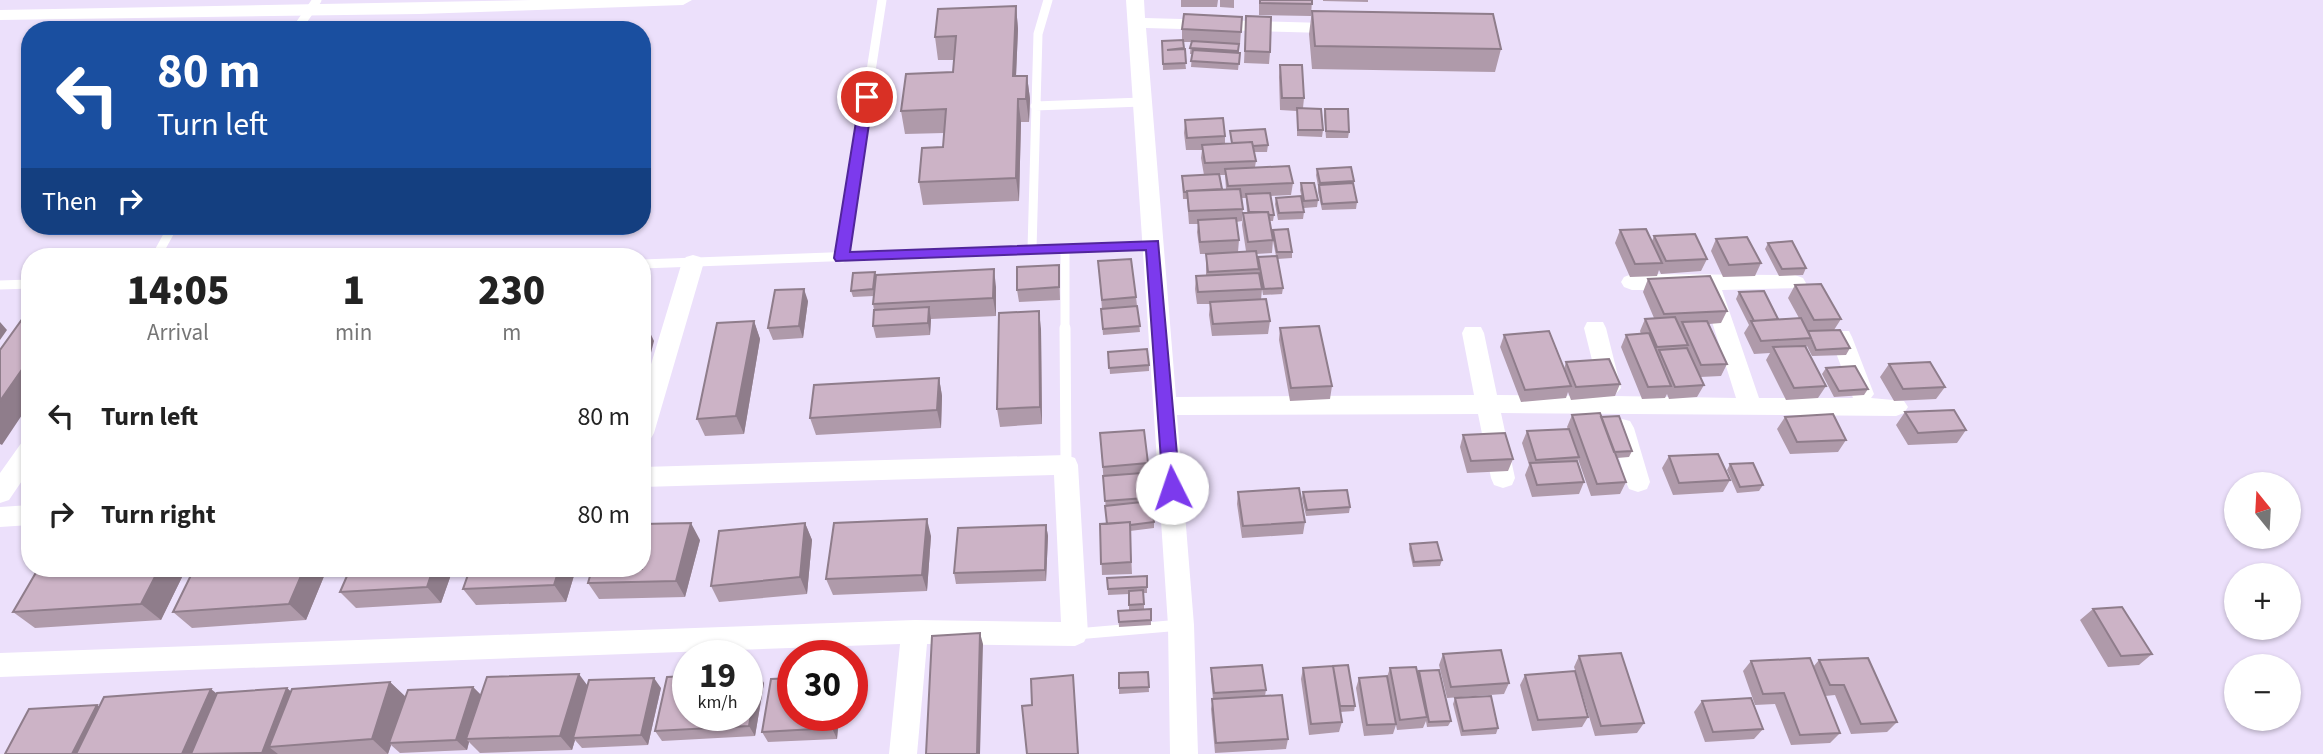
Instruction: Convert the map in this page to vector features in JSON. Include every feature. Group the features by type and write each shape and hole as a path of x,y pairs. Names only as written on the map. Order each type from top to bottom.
{"street":[{"path":"0,15 314,4 419,9 682,0"},
{"path":"1135,0 1181,625 1184,754"},
{"path":"1138,23 1325,28"},
{"path":"651,403 694,262"},
{"path":"1632,282 1796,282"},
{"path":"1708,282 1751,407"},
{"path":"1595,328 1638,482"},
{"path":"1473,333 1503,478"},
{"path":"1841,337 1867,407"},
{"path":"1166,406 1615,404 1896,407"},
{"path":"0,493 21,462"},
{"path":"0,665 915,632 1076,634 1066,465 651,477"},
{"path":"0,517 21,516"},
{"path":"903,754 915,632"}],"lane":[{"path":"842,258 882,0"},
{"path":"1032,249 1038,34 1048,0"},
{"path":"302,21 314,4"},
{"path":"1035,106 1142,102"},
{"path":"651,264 1153,245"},
{"path":"1065,250 1066,465"},
{"path":"0,285 21,284"},
{"path":"1076,634 1181,625"}],"building":[{"path":"1260,0 1312,0 1312,4 1260,3"},
{"path":"1016,6 1013,76 1027,76 1026,99 1018,99 1016,178 919,182 922,148 943,147 946,109 901,111 906,74 953,72 956,36 935,37 938,9"},
{"path":"1312,11 1493,14 1501,49 1315,46"},
{"path":"1184,14 1242,17 1241,32 1182,29"},
{"path":"1246,16 1271,17 1270,52 1245,51"},
{"path":"1183,40 1184,48 1167,50 1185,49 1186,63 1163,64 1162,41"},
{"path":"1192,41 1239,44 1238,51 1190,48"},
{"path":"1193,50 1240,53 1239,64 1191,61"},
{"path":"1280,65 1302,65 1304,98 1282,98"},
{"path":"1297,108 1321,109 1323,130 1298,130"},
{"path":"1325,109 1348,109 1349,132 1326,131"},
{"path":"1223,118 1225,136 1187,138 1185,120"},
{"path":"1265,129 1268,145 1253,146 1252,142 1232,143 1230,131"},
{"path":"1252,142 1256,161 1205,163 1202,145"},
{"path":"1289,166 1293,183 1228,186 1225,169"},
{"path":"1351,167 1354,181 1320,183 1317,169"},
{"path":"1219,174 1222,189 1184,192 1182,176"},
{"path":"1301,183 1314,183 1318,200 1304,201"},
{"path":"1353,183 1357,202 1322,204 1319,185"},
{"path":"1240,189 1243,209 1189,211 1187,191"},
{"path":"1270,193 1274,215 1269,215 1268,212 1249,212 1246,194"},
{"path":"1301,196 1304,212 1279,213 1276,198"},
{"path":"1268,212 1273,240 1248,242 1243,213"},
{"path":"1236,218 1239,240 1200,242 1198,220"},
{"path":"1288,229 1292,252 1277,252 1273,230"},
{"path":"1646,229 1662,263 1635,264 1620,230"},
{"path":"1695,234 1707,259 1666,261 1654,236"},
{"path":"1747,237 1761,263 1729,265 1716,239"},
{"path":"1792,241 1806,268 1782,269 1768,243"},
{"path":"1256,251 1259,269 1208,272 1206,254"},
{"path":"1277,256 1283,288 1264,289 1258,257"},
{"path":"1131,259 1136,297 1102,300 1098,261"},
{"path":"1059,265 1059,287 1017,290 1017,267"},
{"path":"994,269 993,298 873,304 876,275"},
{"path":"875,272 873,289 851,291 853,273"},
{"path":"1259,273 1262,289 1198,292 1196,276"},
{"path":"1710,276 1727,311 1664,314 1648,279"},
{"path":"1821,284 1841,319 1814,320 1795,285"},
{"path":"804,289 799,326 768,328 775,290"},
{"path":"1764,291 1778,319 1754,321 1739,292"},
{"path":"1266,299 1270,321 1213,324 1210,302"},
{"path":"1137,306 1140,326 1103,329 1101,309"},
{"path":"929,307 928,323 873,326 874,310"},
{"path":"1039,311 1040,407 997,409 999,313"},
{"path":"1675,317 1688,345 1657,347 1645,319"},
{"path":"1801,318 1811,338 1761,341 1751,321"},
{"path":"21,321 21,371 0,401 0,350"},
{"path":"754,321 736,416 697,419 717,323"},
{"path":"1707,321 1727,364 1701,365 1682,322"},
{"path":"1319,326 1332,386 1291,388 1280,328"},
{"path":"1840,330 1850,348 1816,350 1808,331"},
{"path":"1549,331 1571,386 1525,390 1504,335"},
{"path":"1649,333 1671,386 1648,387 1626,335"},
{"path":"1805,346 1826,386 1794,388 1773,347"},
{"path":"1687,348 1704,385 1675,387 1659,350"},
{"path":"1147,349 1149,365 1109,368 1108,352"},
{"path":"1609,359 1620,384 1576,387 1566,362"},
{"path":"1930,362 1945,387 1903,389 1889,364"},
{"path":"1855,366 1868,389 1839,391 1826,368"},
{"path":"939,378 937,410 810,418 814,385"},
{"path":"1954,410 1966,430 1918,433 1905,412"},
{"path":"1600,413 1626,482 1597,484 1572,415"},
{"path":"1833,414 1846,440 1797,442 1785,417"},
{"path":"1619,416 1632,451 1614,452 1601,417"},
{"path":"1569,429 1579,457 1536,460 1527,431"},
{"path":"1144,430 1148,463 1103,467 1100,433"},
{"path":"1505,433 1513,459 1471,461 1463,435"},
{"path":"1718,454 1730,480 1679,483 1669,456"},
{"path":"1577,461 1584,482 1537,485 1530,463"},
{"path":"1753,463 1763,485 1740,487 1730,464"},
{"path":"1142,473 1145,498 1105,501 1103,476"},
{"path":"1299,488 1305,522 1243,526 1238,492"},
{"path":"1347,490 1350,507 1307,510 1303,492"},
{"path":"1151,501 1154,522 1107,524 1105,506"},
{"path":"927,519 922,575 826,579 834,523"},
{"path":"1130,522 1131,562 1101,564 1100,524"},
{"path":"691,523 676,581 588,583 590,577 651,577 651,524"},
{"path":"805,523 800,577 711,586 719,531"},
{"path":"1046,525 1045,570 954,573 958,528"},
{"path":"1437,542 1442,560 1414,562 1410,544"},
{"path":"1147,576 1147,587 1108,589 1107,578"},
{"path":"33,577 155,577 141,604 13,612"},
{"path":"190,577 301,577 289,604 173,612"},
{"path":"347,577 430,577 427,587 340,592"},
{"path":"467,577 556,577 554,585 463,589"},
{"path":"1143,590 1144,604 1129,605 1129,591"},
{"path":"2122,607 2152,654 2121,656 2093,609"},
{"path":"1151,609 1151,620 1119,622 1118,611"},
{"path":"980,633 977,754 926,754 932,636"},
{"path":"1501,650 1509,683 1451,687 1443,654"},
{"path":"1621,653 1644,723 1601,726 1579,656"},
{"path":"1810,658 1840,733 1800,735 1784,693 1763,694 1751,661"},
{"path":"1868,658 1897,722 1861,724 1844,685 1830,685 1819,660"},
{"path":"1262,665 1266,690 1214,693 1211,668"},
{"path":"1348,665 1355,706 1340,706 1333,666"},
{"path":"1333,666 1342,722 1311,724 1303,668"},
{"path":"1416,667 1427,717 1400,720 1390,668"},
{"path":"1439,670 1451,721 1429,722 1419,671"},
{"path":"1575,671 1588,717 1538,720 1525,675"},
{"path":"1148,672 1149,687 1119,688 1119,673"},
{"path":"579,674 560,736 466,739 487,677"},
{"path":"1073,675 1078,754 1027,754 1022,706 1032,705 1031,679"},
{"path":"1387,676 1396,724 1367,725 1359,678"},
{"path":"667,677 672,677 672,730 655,731"},
{"path":"654,678 641,735 573,738 589,680"},
{"path":"771,679 777,679 777,731 780,731 762,732 763,731"},
{"path":"390,682 372,739 269,747 292,689"},
{"path":"473,687 456,740 389,743 408,690"},
{"path":"287,688 262,753 191,754 217,693"},
{"path":"211,689 182,754 76,754 104,697"},
{"path":"1282,695 1288,739 1216,743 1212,699"},
{"path":"1491,696 1498,728 1463,731 1455,698"},
{"path":"1751,698 1763,729 1713,732 1702,701"},
{"path":"97,705 72,754 5,754 29,709"}],"route":[{"path":"867,97 842,258 1153,245 1172,488"}]}
